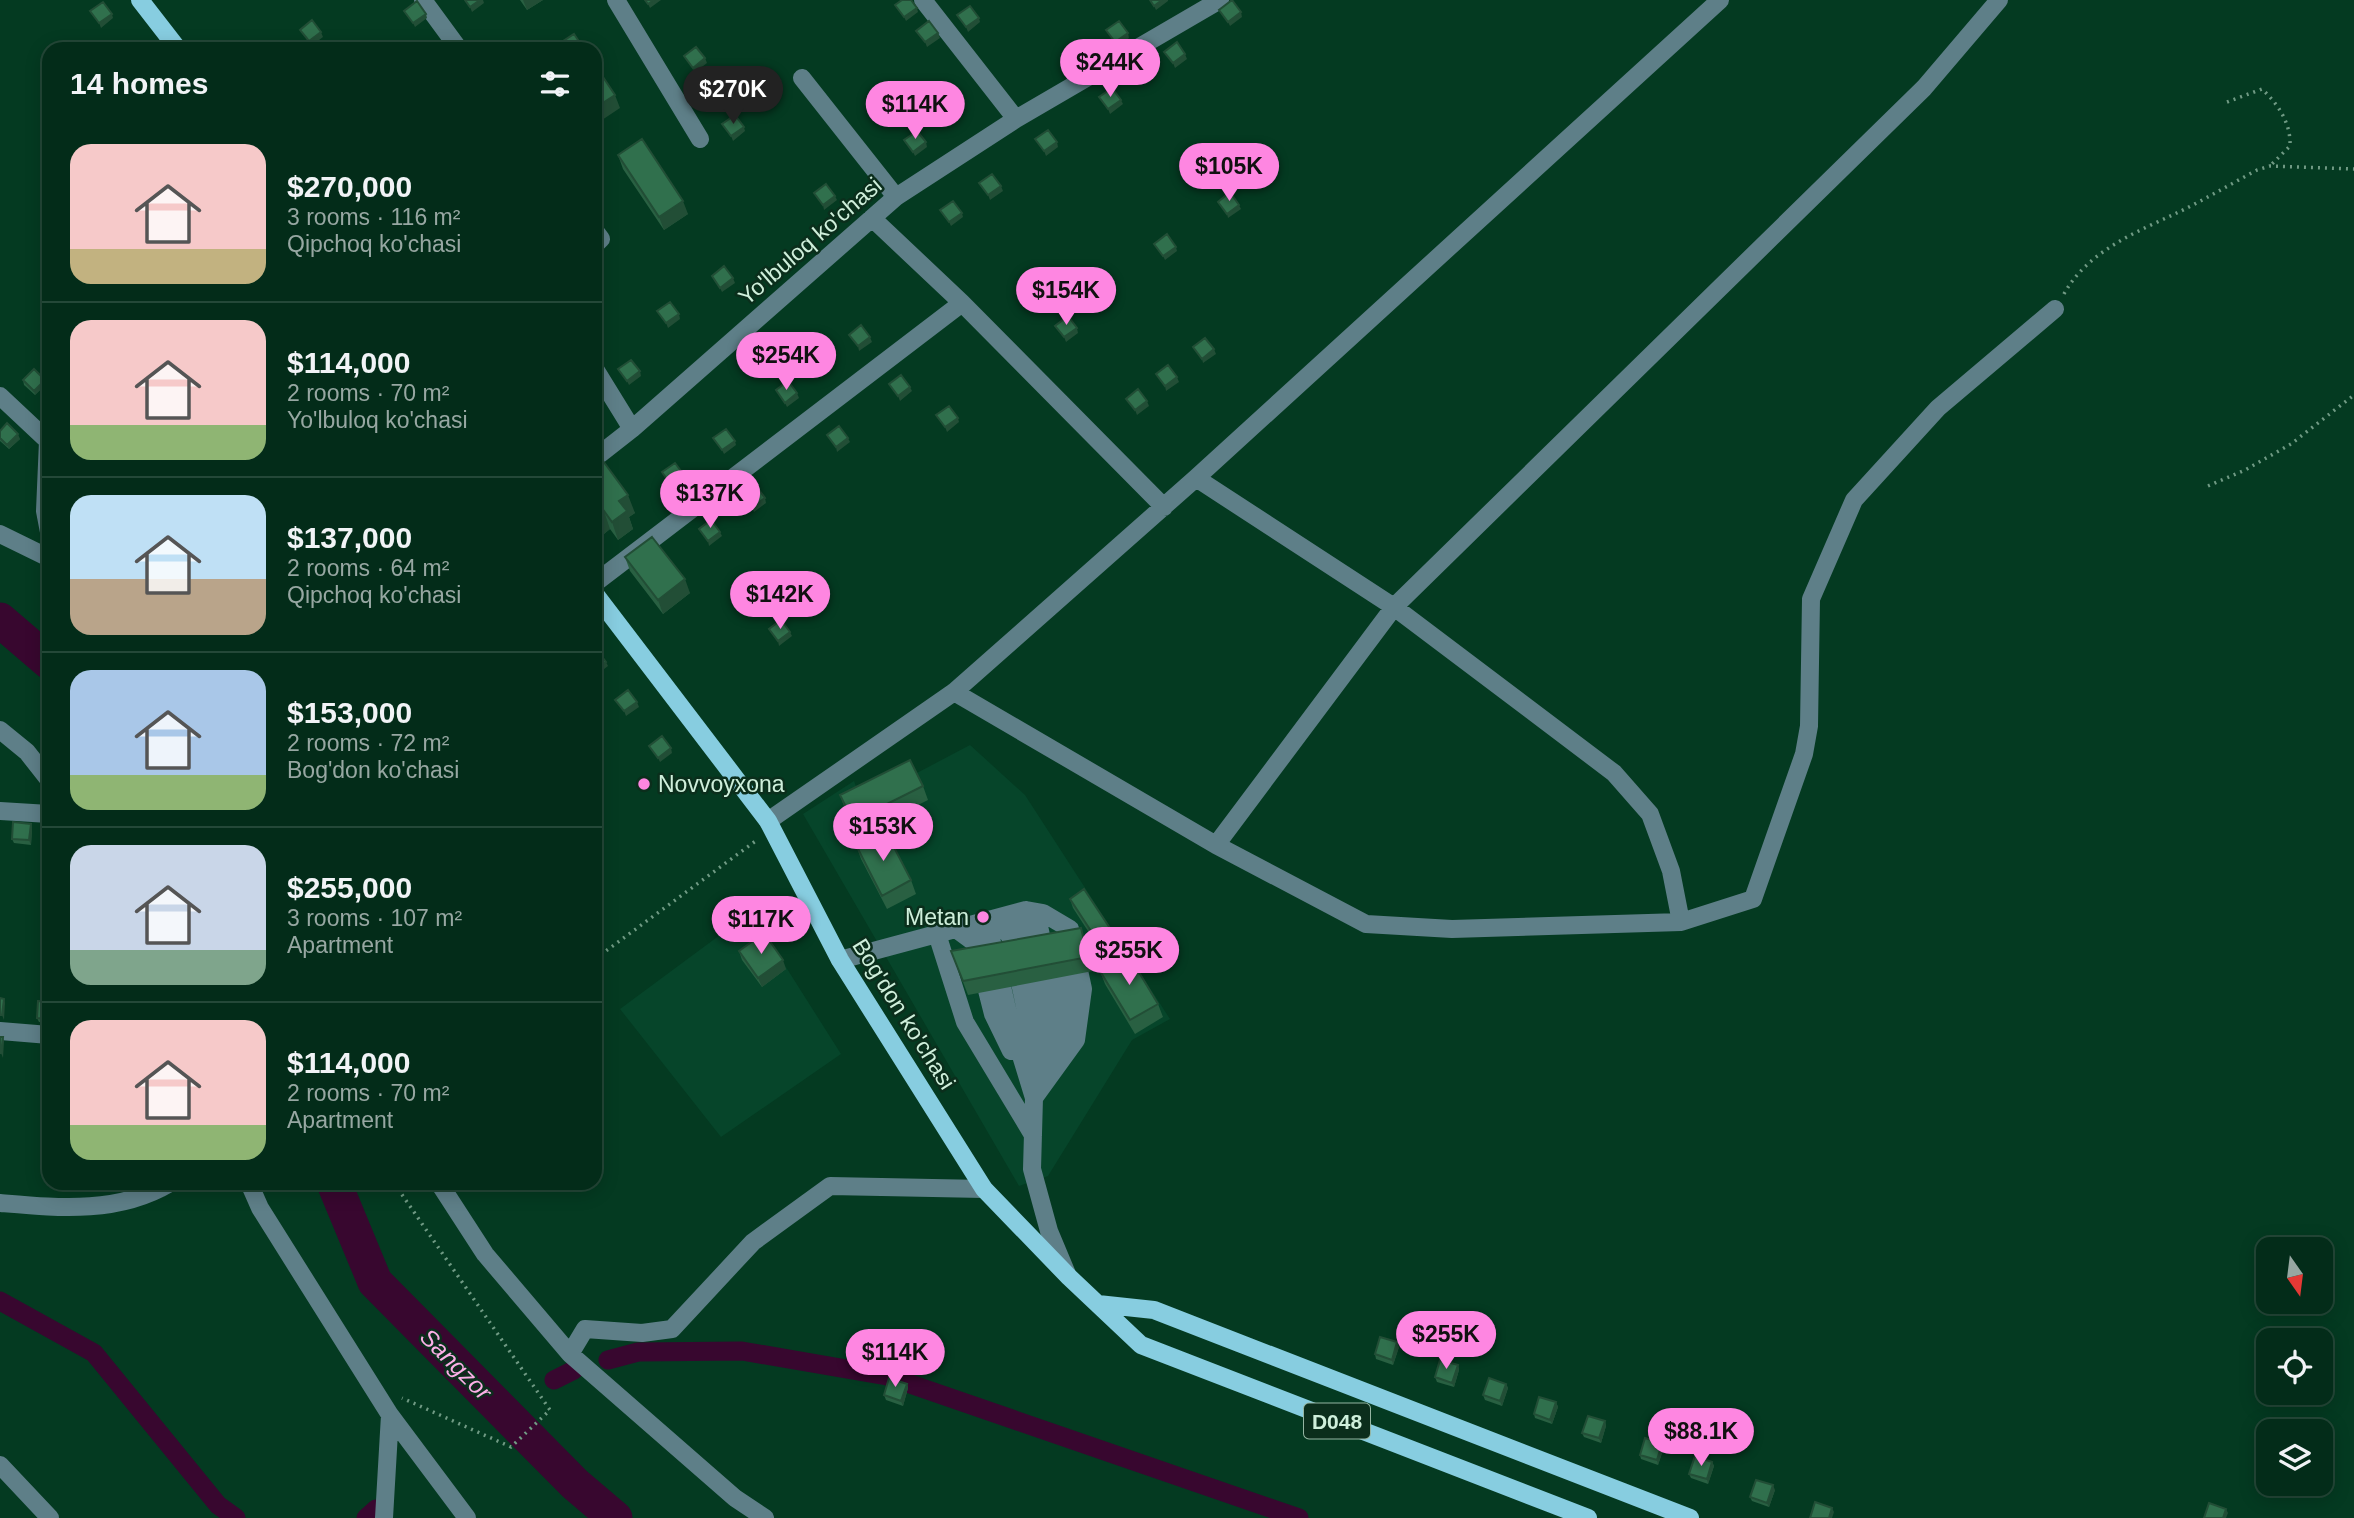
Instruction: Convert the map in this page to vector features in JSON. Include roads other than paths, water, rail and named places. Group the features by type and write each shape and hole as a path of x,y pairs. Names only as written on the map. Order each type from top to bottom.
{"main road":[{"path":"140,0 173,42"},
{"name":"Bog'don ko'chasi","path":"602,603 770,825 840,960 984,1189 1069,1278 1098,1304"},
{"name":"D048","path":"1098,1304 1141,1345 1588,1518"},
{"name":"D048","path":"1098,1304 1154,1310 1690,1518"}],"street":[{"path":"423,0 454,42"},
{"path":"616,0 700,139"},
{"path":"923,0 1016,119"},
{"name":"Yo'lbuloq ko'chasi","path":"602,453 897,197 1016,119 1220,0"},
{"path":"770,825 954,692 1164,507 1720,0"},
{"path":"1216,845 1394,607 1924,88 1999,0"},
{"path":"802,78 897,197"},
{"path":"872,218 962,303 1164,507"},
{"path":"602,578 962,303"},
{"path":"954,692 1216,845 1366,924 1452,929 1681,922 1753,899 1804,754 1808,726 1811,599 1854,500 1938,408 2055,309"},
{"path":"602,380 632,429"},
{"path":"0,396 42,435"},
{"path":"1196,478 1394,607 1614,773 1650,814 1671,870 1681,922"},
{"path":"0,534 42,555"},
{"path":"0,730 27,752 42,771"},
{"path":"0,811 42,814"},
{"path":"840,960 1026,909 1052,917 1070,929 1083,989 1071,1046 1043,1085"},
{"path":"1026,909 1039,926 1071,1046"},
{"path":"1001,917 1010,936 1043,1085 1033,1135 1032,1169 1049,1231 1069,1278"},
{"path":"965,927 975,943 993,1014 1043,1085"},
{"path":"937,934 965,1022 1033,1135"},
{"path":"0,1031 42,1034"},
{"path":"570,1354 585,1329 642,1333 672,1329 753,1242 830,1186 984,1189"},
{"path":"0,1203 75,1210 146,1197 158,1190"},
{"path":"252,1190 260,1208 390,1415 467,1518"},
{"path":"444,1190 485,1254 570,1354 735,1498 765,1518"},
{"path":"384,1518 390,1415"},
{"path":"0,1465 50,1518"}],"waterway":[{"name":"Sangzor","path":"0,620 42,656"},
{"name":"Sangzor","path":"337,1190 375,1282 575,1484 615,1518"},
{"path":"0,1301 94,1353 218,1505 236,1518"},
{"path":"608,1360 638,1352 742,1351 887,1376 1299,1518"},
{"path":"554,1380 574,1370"},
{"path":"366,1518 376,1509"}],"place":[{"name":"Novvoyxona","path":"644,784"},
{"name":"Metan","path":"983,917"}]}
